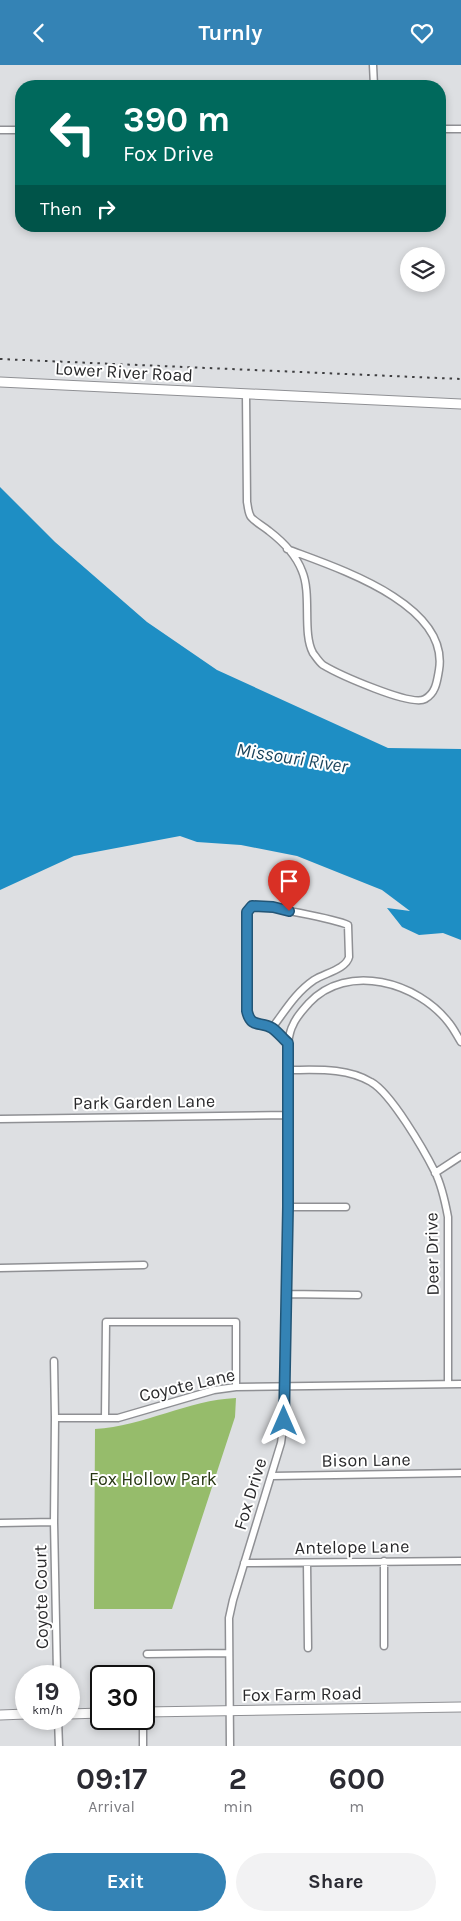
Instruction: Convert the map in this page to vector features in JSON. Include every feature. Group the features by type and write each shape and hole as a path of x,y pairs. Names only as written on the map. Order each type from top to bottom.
{"street":[{"path":"373,65 374,80"},
{"path":"446,129 461,129"},
{"path":"0,130 15,130"},
{"name":"Lower River Road","path":"0,381 461,403"},
{"path":"246,394 247,502 250,516 276,536 287,549 294,556 303,572 308,609 308,630 312,651 321,664 398,697 414,701 424,700 434,692 440,667 436,642 427,625 385,591 355,575 287,549"},
{"path":"272,1028 300,991 321,976 340,968 348,962 350,957 348,925 273,907 252,906 248,909 248,1017 252,1022 272,1028 288,1043"},
{"name":"Fox Drive","path":"230,1746 229,1617 282,1443 284,1421 288,1207 288,1043 293,1024 316,996 334,985 366,980 384,982 406,990 424,1000 449,1022 461,1043"},
{"name":"Deer Drive","path":"288,1071 323,1070 349,1073 372,1082 392,1101 435,1173 444,1197 448,1217 448,1384"},
{"name":"Park Garden Lane","path":"0,1119 288,1115"},
{"path":"435,1173 461,1157"},
{"path":"288,1207 346,1207"},
{"path":"0,1268 144,1265"},
{"path":"286,1294 358,1295"},
{"path":"105,1419 106,1322 236,1322 236,1387"},
{"path":"0,1523 54,1522 54,1361"},
{"name":"Coyote Lane","path":"55,1418 118,1418 214,1390 236,1387 461,1384"},
{"name":"Bison Lane","path":"272,1476 461,1473"},
{"name":"Coyote Court","path":"54,1522 57,1665"},
{"path":"384,1561 384,1646"},
{"name":"Antelope Lane","path":"244,1563 461,1561"},
{"path":"307,1563 308,1648"},
{"path":"147,1654 228,1653"},
{"name":"Fox Farm Road","path":"155,1712 461,1707"},
{"path":"0,1715 15,1714"},
{"path":"58,1730 58,1746"},
{"path":"143,1730 143,1746"}],"green space":[{"name":"Fox Hollow Park","path":"236,1398 235,1417 172,1609 94,1609 95,1429 131,1423 201,1403"}],"water":[{"name":"Missouri River","path":"0,487 55,542 147,622 217,670 388,748 461,749 461,940 443,933 419,935 402,927 387,908 410,911 382,890 297,856 241,845 197,842 180,836 74,856 0,890"}],"railway":[{"path":"0,359 461,379"}],"route":[{"path":"284,1421 288,1207 288,1043 272,1028 252,1022 248,1017 247,912 252,906 273,907 289,911"}]}
